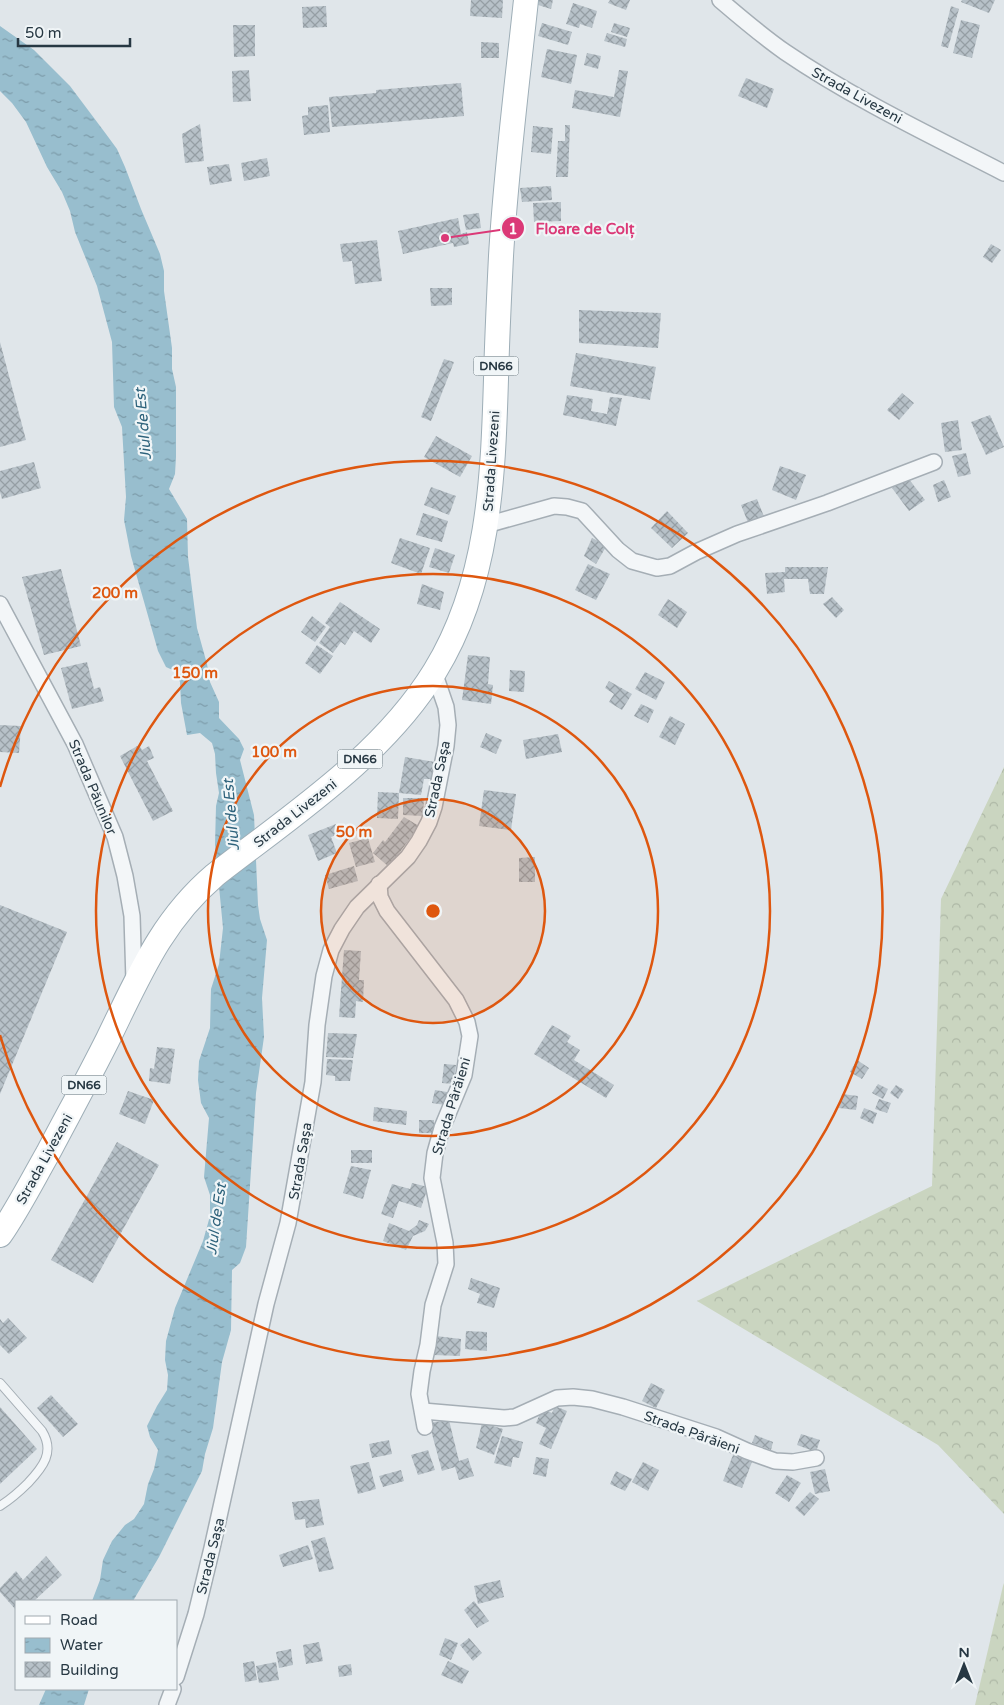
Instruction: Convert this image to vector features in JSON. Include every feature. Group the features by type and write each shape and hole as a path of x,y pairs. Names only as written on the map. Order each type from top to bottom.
{"main road":[{"name":"Strada Livezeni","path":"0,1235 20,1203 75,1103 134,985 163,932 200,887 312,801 389,730 434,672 464,614 476,576 486,525 494,443 497,327 503,232 526,0"}],"street":[{"name":"Strada Livezeni","path":"720,0 752,28 830,82 1004,173"},
{"path":"486,525 554,506 567,507 582,511 618,550 632,561 657,568 670,566 737,534 828,503 934,462"},
{"name":"Strada Păunilor","path":"0,604 75,744 115,837 126,876 132,916 134,985"},
{"name":"Strada Saşa","path":"178,1670 196,1614 266,1304 288,1223 314,1082 317,1025 324,976 332,950 342,929 357,907 408,857 426,828 434,807 446,746 448,725 446,707 434,672"},
{"name":"Strada Pârăieni","path":"379,884 380,897 387,911 456,1000 467,1022 470,1036 464,1075 442,1128 435,1153 432,1178 446,1243 446,1264 433,1305 419,1394 425,1427"},
{"name":"Strada Pârăieni","path":"423,1411 504,1418 515,1417 557,1398 592,1399 716,1437 775,1461 793,1462 816,1458"},
{"path":"168,1705 173,1690"}],"lane":[{"path":"0,1383 42,1431 47,1439 47,1454 42,1468 13,1498 0,1506"}],"green space":[{"path":"1004,767 1004,1514 938,1445 697,1301 932,1186 941,899"},
{"path":"1004,1583 1004,1705 975,1705 1003,1586"}],"water":[{"name":"Jiul de Est","path":"0,26 34,50 70,86 117,149 160,254 164,271 164,291 172,348 172,369 176,387 175,474 169,489 187,519 188,557 197,628 210,682 219,702 219,718 239,739 244,749 240,760 254,815 258,905 260,919 267,940 262,998 264,1037 256,1093 246,1247 240,1263 232,1270 231,1330 222,1362 213,1428 202,1471 159,1557 134,1600 92,1600 100,1580 103,1560 112,1541 125,1525 134,1519 144,1504 158,1450 150,1437 147,1426 167,1390 166,1341 175,1308 203,1241 210,1216 210,1195 204,1177 209,1118 201,1103 198,1080 199,1061 210,1028 211,989 219,964 223,928 215,845 216,806 219,793 212,743 200,733 187,735 181,703 180,682 175,671 166,667 158,651 131,556 124,520 126,497 122,427 114,407 112,342 97,286 75,232 70,211 62,192 47,167 26,122 0,91"},
{"path":"46,1690 89,1690 84,1705 39,1705"}],"building":[{"path":"471,0 503,0 502,18 470,16"},
{"path":"539,0 553,0 551,9 538,5"},
{"path":"610,0 630,0 626,10 608,3"},
{"path":"962,0 995,0 989,13 961,2"},
{"path":"573,3 597,11 592,28 580,24 579,28 566,24"},
{"path":"326,6 327,27 303,28 302,7"},
{"path":"951,6 959,9 948,48 941,46"},
{"path":"961,20 980,25 972,58 953,53"},
{"path":"542,23 572,32 568,45 538,36"},
{"path":"614,23 630,28 627,37 611,32"},
{"path":"233,25 255,25 255,56 234,57"},
{"path":"607,33 627,39 625,47 604,41"},
{"path":"481,42 499,43 499,58 481,58"},
{"path":"547,49 577,55 571,84 541,77"},
{"path":"587,53 601,56 598,69 584,65"},
{"path":"249,70 251,101 233,102 232,71"},
{"path":"619,70 628,71 620,117 572,108 575,90 614,97"},
{"path":"746,78 774,89 767,108 738,96"},
{"path":"461,83 464,116 332,127 329,97 376,93 376,90"},
{"path":"328,105 330,132 304,135 302,116 308,115 308,107"},
{"path":"200,124 204,161 185,163 182,134"},
{"path":"565,125 570,125 568,177 556,177 558,141 565,141"},
{"path":"533,126 553,128 551,154 531,152"},
{"path":"267,158 270,176 244,181 241,163"},
{"path":"229,164 232,181 210,185 207,167"},
{"path":"551,186 552,200 522,202 520,188"},
{"path":"561,202 561,221 534,222 533,203"},
{"path":"479,213 481,228 466,230 463,215"},
{"path":"458,218 461,234 467,232 469,244 454,247 453,243 403,254 398,231"},
{"path":"377,240 382,281 355,284 352,261 343,262 340,244"},
{"path":"991,244 1001,250 992,263 983,257"},
{"path":"430,288 452,288 452,305 431,306"},
{"path":"579,310 661,313 658,348 579,343"},
{"path":"0,342 26,440 0,447"},
{"path":"576,353 656,367 650,400 570,386"},
{"path":"444,359 454,362 431,421 421,417"},
{"path":"902,393 914,403 899,420 887,410"},
{"path":"567,395 593,399 591,411 607,414 610,397 622,398 616,426 563,415"},
{"path":"990,415 1004,447 986,455 971,422"},
{"path":"958,420 962,450 945,452 941,423"},
{"path":"436,436 472,456 460,477 424,457"},
{"path":"966,453 971,474 958,477 952,456"},
{"path":"34,462 41,488 2,499 0,471"},
{"path":"780,466 806,475 796,500 772,490"},
{"path":"908,478 925,500 909,511 892,488"},
{"path":"944,480 951,497 938,502 933,485"},
{"path":"431,487 456,496 449,515 424,505"},
{"path":"757,499 765,519 749,525 741,505"},
{"path":"667,511 688,533 672,548 651,528"},
{"path":"423,513 448,521 442,542 416,535"},
{"path":"400,538 430,548 421,574 391,563"},
{"path":"592,538 607,545 596,564 584,556"},
{"path":"435,548 455,555 449,573 429,567"},
{"path":"588,564 610,574 596,600 575,590"},
{"path":"785,567 828,567 824,594 810,594 808,579 784,579 785,592 767,594 765,573 785,572"},
{"path":"61,569 81,646 44,655 22,577"},
{"path":"422,584 444,592 440,610 417,604"},
{"path":"832,597 844,610 836,618 823,604"},
{"path":"668,599 687,612 677,628 658,615"},
{"path":"340,602 380,629 371,643 354,631 345,645 341,642 333,653 319,643 330,627 325,623"},
{"path":"312,616 326,627 315,642 301,632"},
{"path":"317,645 333,656 320,674 305,663"},
{"path":"468,655 490,657 488,684 493,685 491,704 462,700"},
{"path":"87,662 94,689 100,687 104,701 72,709 61,668"},
{"path":"510,670 525,671 524,692 509,691"},
{"path":"645,672 665,682 656,700 635,689"},
{"path":"609,681 632,694 622,710 609,702 614,694 605,688"},
{"path":"641,704 654,710 648,723 634,716"},
{"path":"670,716 685,724 675,745 659,737"},
{"path":"0,725 21,726 19,753 0,752"},
{"path":"486,733 502,740 496,754 480,747"},
{"path":"558,734 562,752 526,759 523,740"},
{"path":"139,745 142,750 149,746 154,758 147,761 173,811 153,821 120,756"},
{"path":"405,757 435,762 432,779 424,779 421,795 399,793"},
{"path":"484,790 516,794 511,830 479,826"},
{"path":"378,792 399,793 398,819 377,818"},
{"path":"403,798 424,798 423,816 403,815"},
{"path":"404,817 419,826 389,867 373,853 383,840 385,842"},
{"path":"336,824 340,833 331,837 337,853 318,861 308,835"},
{"path":"368,838 375,862 356,867 349,843"},
{"path":"535,857 535,882 519,882 519,858"},
{"path":"354,866 358,881 329,889 325,875"},
{"path":"0,905 67,932 0,1094"},
{"path":"344,950 361,951 359,980 364,980 363,1002 356,1001 355,1018 339,1017"},
{"path":"552,1025 571,1036 567,1042 580,1050 574,1060 614,1085 606,1098 534,1054"},
{"path":"328,1033 357,1034 353,1058 326,1057"},
{"path":"157,1047 175,1049 170,1084 149,1081 150,1068 154,1069"},
{"path":"327,1059 353,1060 350,1081 335,1081 335,1076 326,1075"},
{"path":"857,1060 869,1068 862,1079 850,1072"},
{"path":"444,1064 456,1065 453,1084 442,1083"},
{"path":"878,1084 888,1089 883,1099 872,1093"},
{"path":"896,1085 904,1090 898,1099 890,1093"},
{"path":"435,1090 447,1092 445,1105 432,1103"},
{"path":"128,1091 154,1100 145,1124 119,1114"},
{"path":"842,1094 858,1096 856,1110 839,1108"},
{"path":"879,1099 891,1103 887,1113 875,1109"},
{"path":"374,1107 407,1111 406,1125 373,1121"},
{"path":"864,1108 877,1113 873,1124 860,1118"},
{"path":"419,1120 434,1120 434,1133 419,1133"},
{"path":"117,1142 159,1165 93,1283 51,1260"},
{"path":"351,1150 372,1150 372,1163 351,1163"},
{"path":"351,1166 371,1170 363,1199 343,1193"},
{"path":"412,1183 428,1187 421,1208 399,1201 393,1218 381,1214 392,1184 410,1189"},
{"path":"419,1220 429,1224 425,1231 413,1236 406,1250 383,1241 389,1223 409,1231 417,1225"},
{"path":"471,1278 500,1288 494,1308 477,1303 480,1294 468,1289"},
{"path":"8,1318 27,1338 9,1354 0,1345 0,1319 3,1323"},
{"path":"466,1331 487,1332 487,1351 465,1349"},
{"path":"436,1336 461,1339 460,1356 433,1355"},
{"path":"651,1383 665,1390 656,1408 642,1401"},
{"path":"51,1395 78,1424 63,1437 37,1408"},
{"path":"555,1406 567,1411 551,1449 539,1444 546,1428 536,1423 542,1409 552,1413"},
{"path":"0,1407 37,1449 0,1484"},
{"path":"449,1420 459,1461 468,1458 474,1476 459,1480 455,1467 442,1471 429,1423"},
{"path":"482,1423 503,1429 494,1455 476,1448"},
{"path":"801,1434 820,1440 816,1452 797,1445"},
{"path":"755,1435 773,1442 771,1450 752,1443"},
{"path":"502,1436 523,1442 519,1458 513,1457 511,1467 494,1463"},
{"path":"389,1440 392,1454 372,1458 369,1444"},
{"path":"428,1450 435,1470 418,1475 411,1455"},
{"path":"733,1455 752,1462 742,1488 723,1481"},
{"path":"536,1457 549,1459 546,1477 533,1474"},
{"path":"369,1462 376,1489 358,1494 350,1466"},
{"path":"643,1462 659,1470 648,1491 632,1482"},
{"path":"825,1469 830,1491 815,1494 810,1472"},
{"path":"401,1470 404,1481 383,1487 379,1476"},
{"path":"616,1471 632,1479 625,1491 610,1484"},
{"path":"787,1475 801,1483 789,1502 775,1493"},
{"path":"810,1492 819,1499 804,1516 795,1508"},
{"path":"319,1499 324,1525 306,1528 305,1519 295,1520 292,1502"},
{"path":"325,1537 334,1569 319,1572 311,1541"},
{"path":"308,1545 313,1559 283,1567 279,1555"},
{"path":"46,1556 62,1575 35,1600 15,1600 15,1609 0,1592 0,1588 16,1571 23,1580"},
{"path":"500,1580 504,1597 478,1604 474,1586"},
{"path":"474,1601 489,1621 477,1628 464,1610"},
{"path":"445,1638 458,1643 451,1660 439,1655"},
{"path":"469,1638 482,1653 473,1661 460,1645"},
{"path":"319,1642 323,1661 306,1664 303,1645"},
{"path":"291,1649 293,1665 279,1668 276,1652"},
{"path":"254,1661 257,1680 245,1682 243,1663"},
{"path":"448,1661 469,1671 462,1684 441,1675"},
{"path":"276,1662 279,1680 259,1683 256,1666"},
{"path":"351,1664 352,1675 339,1677 338,1666"}],"place":[{"name":"Floare de Colț","path":"445,238"}]}
